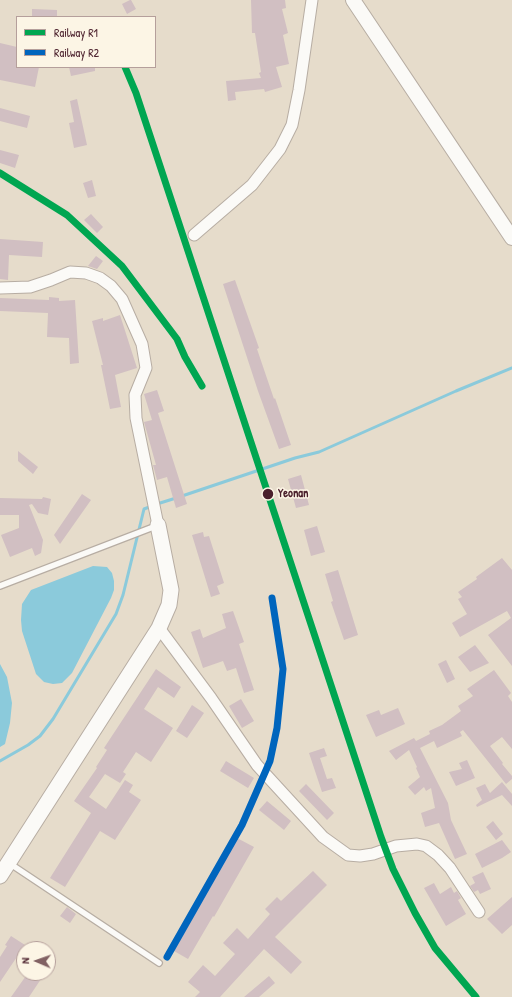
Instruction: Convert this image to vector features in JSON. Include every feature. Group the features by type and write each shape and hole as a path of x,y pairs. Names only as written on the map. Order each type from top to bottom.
{"main road":[{"path":"0,876 159,628 169,605 171,590 158,525"}],"street":[{"path":"194,235 252,184 280,150 292,125 299,90 312,0"},
{"path":"353,0 512,238"},
{"path":"0,288 30,287 70,272 86,273 100,278 111,286 122,299 142,344 146,368 135,395 136,418 158,525"},
{"path":"159,628 211,698 257,765 323,837 348,855 360,856 373,854 396,846 418,844 426,846 438,855 450,868 479,912"}],"lane":[{"path":"0,586 158,525"},
{"path":"9,863 159,963"}],"water":[{"path":"93,566 107,567 112,573 114,590 111,598 72,673 62,683 53,684 44,682 36,674 22,631 22,604 31,590"},
{"path":"0,664 7,677 12,703 10,723 5,744 0,747"}],"building":[{"path":"130,0 136,9 127,14 122,4"},
{"path":"251,0 285,0 286,8 282,9 288,33 283,35 289,64 276,67 282,87 265,92 264,89 235,92 236,100 228,101 226,81 261,78 259,73 261,72 255,33 252,33"},
{"path":"32,9 57,10 57,16 32,16"},
{"path":"0,43 16,47 16,68 39,68 35,87 0,80"},
{"path":"69,68 95,68 95,71 71,76"},
{"path":"77,99 87,145 74,148 69,123 74,122 70,101"},
{"path":"0,108 30,116 27,128 0,121"},
{"path":"0,150 19,155 15,168 0,163"},
{"path":"92,180 96,196 88,198 83,183"},
{"path":"91,214 103,227 97,233 84,220"},
{"path":"0,239 43,242 42,257 9,255 8,280 0,279"},
{"path":"96,256 103,261 97,269 88,266"},
{"path":"235,280 259,348 257,349 291,445 279,449 258,391 223,284"},
{"path":"49,297 59,298 59,301 75,300 79,363 70,364 69,338 47,337 48,313 0,311 0,298 49,300"},
{"path":"120,315 137,368 115,375 121,407 110,409 101,365 103,365 92,321 103,318 103,321"},
{"path":"157,390 164,411 158,413 187,504 176,508 167,477 157,480 153,465 156,465 144,422 152,420 144,394"},
{"path":"18,451 38,467 33,474 18,461"},
{"path":"301,475 309,505 296,508 288,479"},
{"path":"82,494 91,500 60,544 54,535"},
{"path":"43,497 51,499 48,515 38,513 32,504 29,505 43,540 41,553 35,556 32,548 10,557 1,535 19,528 19,515 0,515 0,498 42,499"},
{"path":"317,526 325,552 311,556 304,530"},
{"path":"203,532 204,537 209,536 224,583 217,586 220,594 211,597 192,535"},
{"path":"502,558 512,570 512,666 488,635 511,618 507,611 460,637 452,623 467,614 458,599 462,597 458,592 477,579 476,577"},
{"path":"338,570 358,635 344,640 331,602 333,601 325,574"},
{"path":"233,611 244,642 239,644 254,690 244,693 236,668 227,671 223,661 203,668 191,632 200,629 203,638 226,628 222,614"},
{"path":"475,645 489,663 470,672 458,657"},
{"path":"446,660 455,679 447,683 438,664"},
{"path":"156,669 181,687 174,698 158,687 144,709 173,728 151,762 136,752 123,772 126,774 120,783 105,774 89,797 106,809 125,780 133,785 129,792 141,800 115,840 100,831 65,887 50,878 91,813 74,801 97,768 96,767 107,750 104,748"},
{"path":"494,670 511,693 508,696 512,702 512,749 502,737 490,746 512,776 512,779 506,784 463,730 460,732 462,736 437,748 434,741 420,748 448,803 451,820 467,854 455,859 439,823 425,827 421,813 435,808 431,788 426,791 424,787 415,795 408,787 420,777 409,750 396,760 389,751 414,738 416,741 430,734 429,731 442,725 461,711 458,706 473,696 467,689"},
{"path":"241,699 254,721 242,728 229,706"},
{"path":"192,705 204,713 187,738 176,731"},
{"path":"398,708 405,724 376,737 366,715 379,710 381,715"},
{"path":"324,748 327,756 320,758 327,779 332,778 336,788 322,792 309,753"},
{"path":"467,760 475,778 456,786 449,772 462,769 459,763"},
{"path":"226,761 254,778 248,788 220,771"},
{"path":"502,782 512,794 512,806 502,795 477,807 476,805 482,800 476,788 485,784 490,793"},
{"path":"306,784 334,813 327,820 299,791"},
{"path":"267,801 291,821 284,830 259,810"},
{"path":"493,821 503,834 496,840 486,827"},
{"path":"237,838 254,847 188,959 174,951"},
{"path":"502,840 511,852 482,868 475,854"},
{"path":"313,871 327,885 275,937 302,962 291,974 264,949 220,997 195,997 200,992 188,982 203,965 215,976 235,954 223,943 237,928 248,939 270,914 265,909 277,897 281,901"},
{"path":"483,872 491,889 480,894 478,890 474,892 470,886 475,883 472,877"},
{"path":"434,883 440,894 451,887 454,893 457,891 461,898 458,900 466,914 446,926 424,888"},
{"path":"512,897 512,925 502,934 487,919"},
{"path":"67,907 76,914 70,923 60,916"},
{"path":"11,936 19,941 16,941 16,958 0,982 0,957 7,946 5,945"},
{"path":"269,976 275,983 259,997 244,997"},
{"path":"22,981 40,981 29,997 11,997"}],"waterway":[{"path":"182,496 295,458 319,452 456,391 512,368"},
{"path":"157,504 176,498"},
{"path":"0,761 28,745 40,736 53,719 116,614 123,595 144,509 152,506"}],"rail line":[{"name":"R1","path":"125,68 136,93 381,837 393,869 415,913 435,948 476,997"},
{"name":"R1","path":"0,173 67,215 122,266 177,339 185,357 202,386"},
{"name":"R2","path":"167,957 242,825 270,761 277,728 283,669 272,598"}],"place":[{"name":"Yeonan","path":"268,494"}]}
